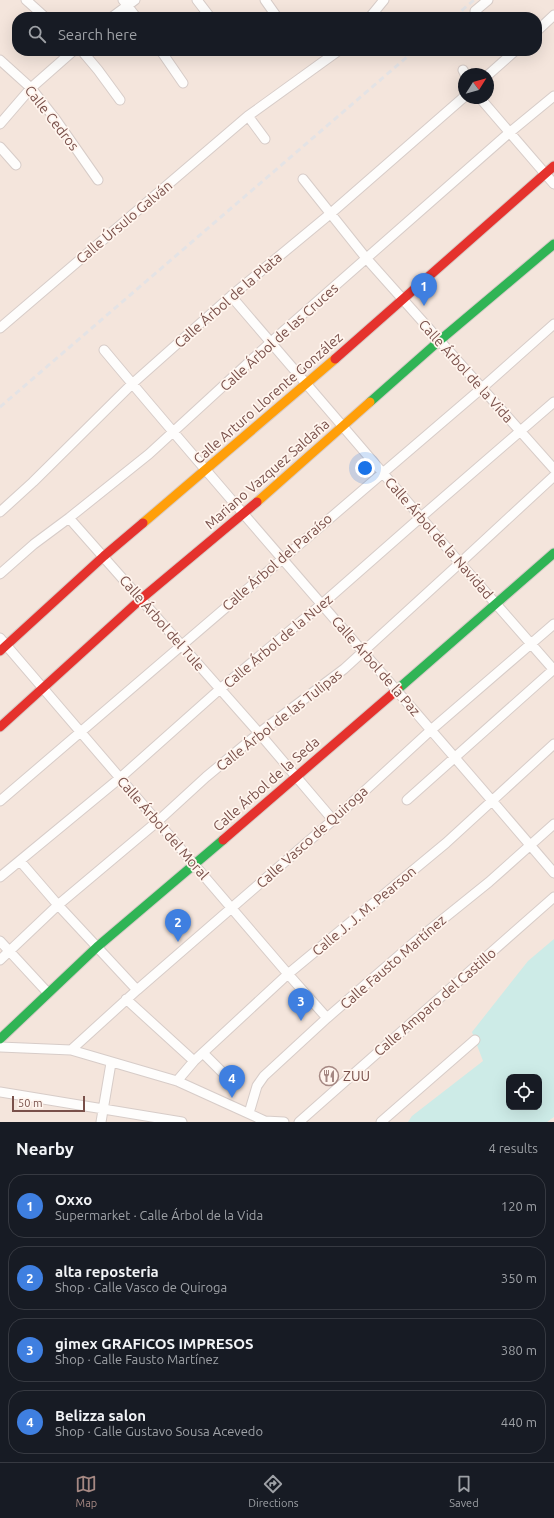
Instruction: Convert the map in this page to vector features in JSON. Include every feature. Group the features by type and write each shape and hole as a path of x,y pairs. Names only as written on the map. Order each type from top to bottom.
{"street":[{"path":"26,0 39,12"},
{"path":"117,12 125,3 135,0"},
{"path":"197,0 206,12"},
{"path":"265,0 273,12"},
{"path":"374,12 384,0"},
{"path":"475,11 488,0"},
{"path":"125,3 132,12"},
{"path":"542,26 554,15"},
{"path":"0,124 31,88 67,56"},
{"path":"86,56 120,100"},
{"path":"164,56 183,83"},
{"name":"Calle Úrsulo Galván","path":"0,328 248,116 331,56"},
{"path":"494,70 510,56"},
{"name":"Calle Cedros","path":"0,60 31,88 56,120 98,180"},
{"name":"Calle Árbol de las Cruces","path":"0,574 34,544 149,454 271,342 366,258 509,133 554,96"},
{"name":"Calle Árbol de la Plata","path":"0,512 33,482 132,384 231,296 330,214 458,102"},
{"path":"485,104 554,184"},
{"path":"248,116 265,139"},
{"path":"0,147 16,165"},
{"name":"Calle Arturo Llorente González","path":"3,648 104,556 403,300 554,166"},
{"name":"Calle Árbol de la Vida","path":"303,179 366,258 439,342 554,469"},
{"name":"Mariano Vazquez Saldaña","path":"0,727 141,599 243,514 439,342 554,244"},
{"name":"Calle Árbol de la Navidad","path":"231,296 421,516 460,564 554,669"},
{"path":"0,316 8,321"},
{"name":"Calle Árbol del Paraíso","path":"0,801 482,388 554,324"},
{"name":"Calle Árbol de la Paz","path":"104,350 205,471 397,689 554,873"},
{"name":"Calle Árbol de la Nuez","path":"0,877 120,778 220,689 322,604 421,516 554,402"},
{"name":"Calle Árbol de las Tulipas","path":"0,960 58,905 158,821 206,777 363,651 460,564 554,476"},
{"name":"Calle Árbol del Tule","path":"69,518 182,644 333,820"},
{"name":"Calle Árbol de la Seda","path":"0,1039 97,947 297,777 554,553"},
{"name":"Calle Vasco de Quiroga","path":"71,1050 137,990 333,820 431,730 554,624"},
{"name":"Calle Árbol del Moral","path":"0,638 3,648 43,688 327,1018"},
{"path":"407,800 554,669"},
{"name":"Calle J. J. M. Pearson","path":"178,1081 194,1061 288,974 446,843 554,744"},
{"name":"Calle Fausto Martínez","path":"249,1113 257,1086 264,1076 327,1018 417,940 489,882 554,824"},
{"path":"20,861 58,905 137,990"},
{"name":"Calle Amparo del Castillo","path":"299,1122 554,897"},
{"path":"0,941 10,950 48,993"},
{"path":"126,1000 194,1061"},
{"path":"381,1122 475,1040"},
{"path":"0,1047 71,1050 111,1063 178,1081 249,1113 265,1122 284,1122"},
{"path":"203,1053 225,1075"},
{"path":"101,1122 111,1063"},
{"path":"0,1092 182,1122"}],"shaded area":[{"path":"0,0 554,0 554,1122 0,1122"}],"water":[{"path":"554,939 554,1117 547,1122 408,1122 412,1116 483,1061 472,1032 528,961"}],"railway":[{"path":"460,12 474,0"},
{"path":"0,407 408,56"}],"traffic: fast":[{"path":"370,402 439,341 554,244"},
{"path":"398,689 554,553"},
{"path":"0,1039 97,947 223,840"}],"traffic: slow":[{"path":"143,523 335,359"},
{"path":"257,502 370,402"}],"traffic: jam":[{"path":"335,359 554,166"},
{"path":"0,727 141,599 257,502"},
{"path":"0,651 104,556 143,523"},
{"path":"223,840 398,689"}],"place":[{"name":"Oxxo","path":"424,306"},
{"name":"alta reposteria","path":"178,942"},
{"name":"gimex GRAFICOS IMPRESOS","path":"301,1021"},
{"name":"ZUU","path":"329,1076"},
{"name":"Belizza salon","path":"232,1098"}]}
